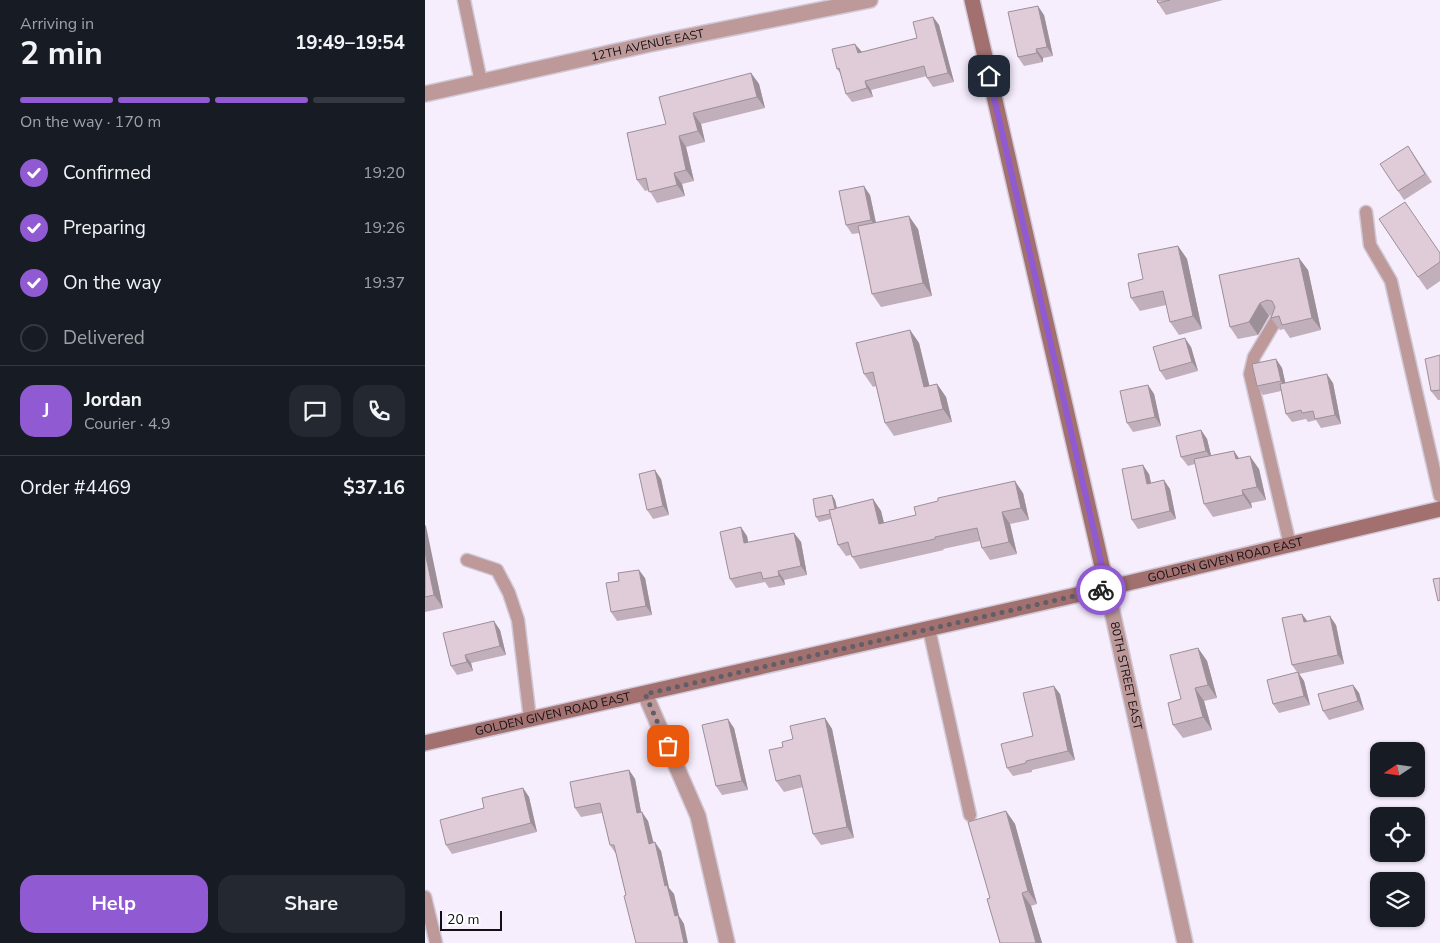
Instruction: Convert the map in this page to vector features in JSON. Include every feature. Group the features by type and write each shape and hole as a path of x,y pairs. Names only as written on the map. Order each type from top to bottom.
{"street":[{"name":"12TH AVENUE EAST","path":"425,94 650,44 870,0"},
{"name":"80TH STREET EAST","path":"972,0 1107,588 1185,943"},
{"name":"GOLDEN GIVEN ROAD EAST","path":"425,743 1107,588 1440,509"},
{"path":"645,694 698,816 727,943"}],"lane":[{"path":"464,0 481,82"},
{"path":"1366,212 1370,245 1391,281 1440,496"},
{"path":"1276,320 1254,357 1250,374 1290,545"},
{"path":"467,560 497,570 509,593 518,620 530,719"},
{"path":"929,629 970,815"},
{"path":"425,897 436,943"}],"building":[{"path":"1157,0 1170,0 1158,3"},
{"path":"1038,6 1047,47 1036,49 1037,53 1018,57 1008,12"},
{"path":"933,17 948,73 927,78 924,66 865,81 867,88 846,94 832,49 855,44 858,53 917,38 913,22"},
{"path":"751,73 757,97 693,113 698,131 679,136 686,170 674,173 677,185 649,192 646,178 637,180 627,133 666,124 659,97"},
{"path":"1408,146 1425,174 1398,191 1380,164"},
{"path":"864,186 871,220 846,225 839,191"},
{"path":"1405,202 1440,253 1440,262 1418,277 1379,219"},
{"path":"909,216 923,283 872,294 858,226"},
{"path":"1178,246 1193,316 1170,322 1163,291 1131,298 1128,283 1143,279 1138,254"},
{"path":"1299,258 1312,318 1282,325 1279,316 1271,318 1275,307 1272,301 1267,300 1260,303 1249,322 1230,327 1219,275"},
{"path":"910,330 924,387 937,384 943,409 885,423 873,372 864,374 856,343"},
{"path":"1185,338 1192,362 1160,371 1153,347"},
{"path":"1440,355 1440,390 1431,391 1425,359"},
{"path":"1276,359 1281,381 1257,386 1252,364"},
{"path":"1327,374 1335,415 1315,419 1313,411 1302,413 1301,410 1286,414 1280,384"},
{"path":"1148,385 1155,417 1127,423 1120,391"},
{"path":"1201,430 1206,451 1181,457 1176,436"},
{"path":"1234,451 1236,459 1250,456 1257,487 1242,490 1243,495 1204,504 1194,459"},
{"path":"1143,465 1147,484 1164,480 1170,511 1132,520 1122,469"},
{"path":"655,470 663,506 647,510 639,474"},
{"path":"1015,481 1021,508 1002,512 1009,542 982,548 977,528 852,557 848,542 838,545 829,510 873,499 879,524 916,515 914,507 938,501 938,498"},
{"path":"832,495 835,509 829,510 830,514 816,517 813,499"},
{"path":"741,527 744,543 794,533 801,566 778,571 779,576 763,579 761,572 730,579 720,532"},
{"path":"425,552 434,595 425,597"},
{"path":"639,570 646,606 611,612 606,583 619,581 618,573"},
{"path":"1440,578 1440,600 1438,601 1433,579"},
{"path":"1302,614 1304,622 1330,616 1338,655 1292,665 1282,618"},
{"path":"494,621 500,646 465,655 467,662 451,666 443,633"},
{"path":"1198,648 1208,685 1195,688 1203,717 1173,725 1168,703 1181,699 1170,655"},
{"path":"1298,672 1304,696 1273,704 1267,680"},
{"path":"1353,685 1358,701 1323,711 1318,694"},
{"path":"1054,686 1068,751 1026,761 1026,763 1007,768 1001,744 1033,736 1023,693"},
{"path":"825,718 847,827 813,834 800,775 776,781 769,750 783,747 782,742 793,739 790,726"},
{"path":"728,719 742,781 716,786 702,725"},
{"path":"629,770 637,813 642,812 649,844 655,842 665,886 667,885 675,916 678,915 684,943 636,943 614,845 610,845 600,803 575,808 570,782"},
{"path":"523,788 531,823 446,845 440,820 484,808 482,798"},
{"path":"1006,811 1028,891 1022,893 1036,943 1000,943 987,899 990,898 968,822"}],"way so far":[{"path":"668,746 645,694 1101,590"}],"route":[{"path":"989,76 1107,588 1101,590"}]}
